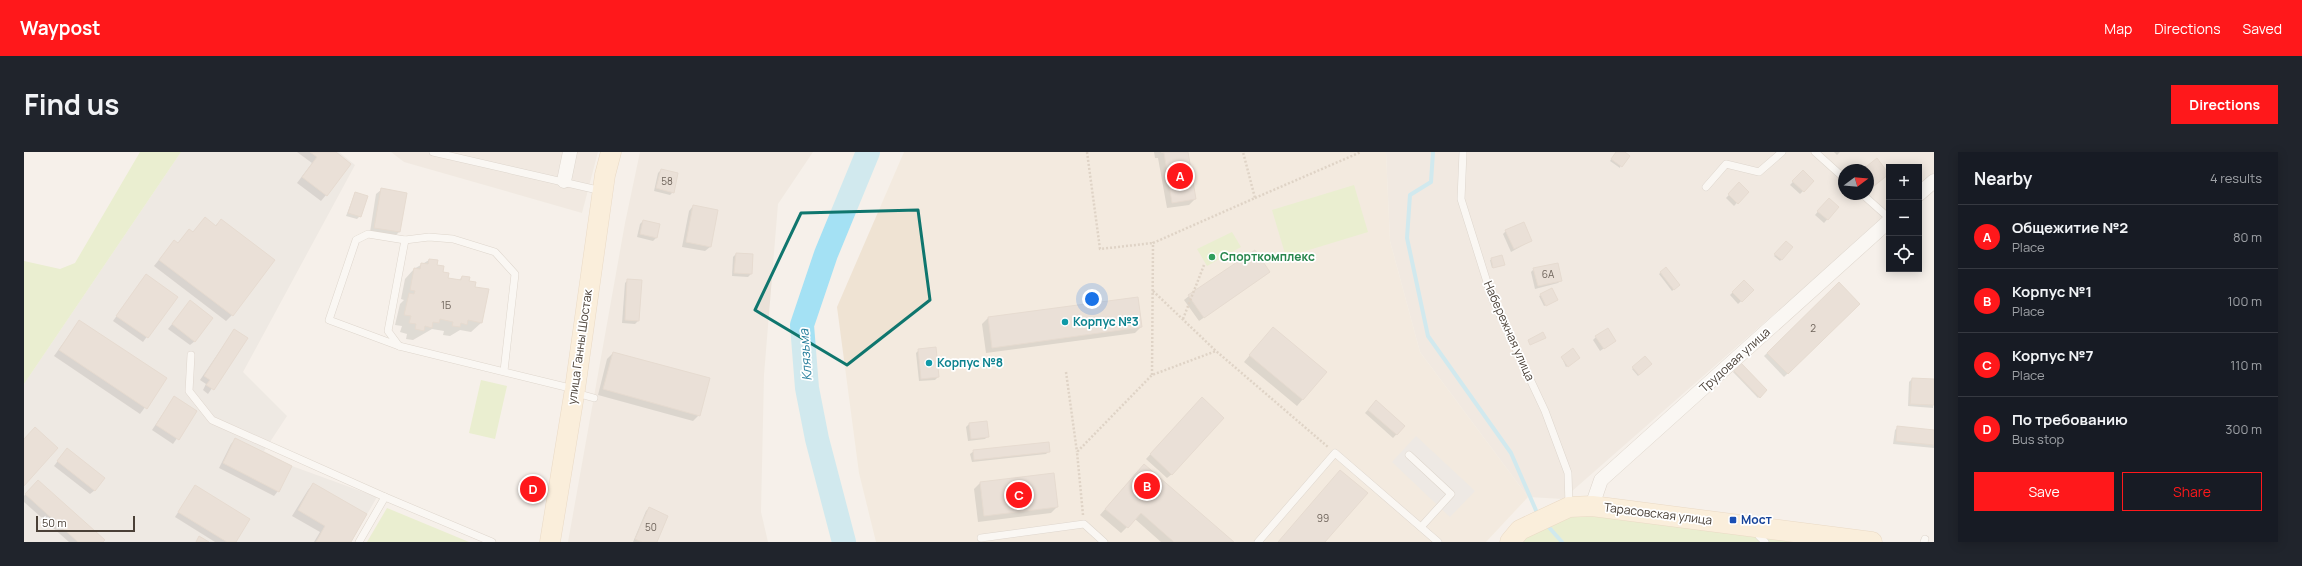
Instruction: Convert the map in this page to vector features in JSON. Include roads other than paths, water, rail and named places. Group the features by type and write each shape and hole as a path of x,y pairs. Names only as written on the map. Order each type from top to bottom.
{"main road":[{"name":"улица Ганны Шостак","path":"550,542 603,191 611,152"},
{"name":"Тарасовская улица","path":"1538,523 1592,506 1762,535 1872,542"}],"street":[{"path":"564,181 570,152"},
{"path":"1922,191 1934,181"},
{"name":"Трудовая улица","path":"1592,506 1601,480 1886,223"}],"lane":[{"path":"433,152 603,191"},
{"name":"Набережная улица","path":"1463,152 1461,199 1492,298 1545,411 1568,473 1538,523"},
{"path":"1706,187 1726,164 1759,172 1782,152"},
{"path":"1815,152 1838,173"},
{"path":"1868,200 1886,217"},
{"path":"504,371 515,274 495,252 453,239 429,237 406,240 368,234 356,240 329,320 399,346 504,371 594,398"},
{"path":"399,346 388,331 406,240"},
{"path":"191,355 189,391 212,420 385,497 492,542"},
{"path":"1258,542 1335,453 1438,542"},
{"path":"1409,455 1451,494 1421,528"},
{"path":"359,542 385,497"},
{"path":"981,538 1084,524 1104,542"}],"waterway":[{"name":"Клязьма","path":"844,542 817,439 807,388 802,325 826,254 868,152"},
{"path":"1433,152 1431,182 1410,195 1407,238 1428,336 1511,453 1538,515"},
{"path":"1546,524 1562,542"}],"place":[{"name":"Общежитие №2","path":"1180,176"},
{"name":"Спорткомплекс","path":"1212,257"},
{"name":"Корпус №3","path":"1065,322"},
{"name":"Корпус №8","path":"929,363"},
{"name":"Корпус №1","path":"1147,486"},
{"name":"По требованию","path":"533,489"},
{"name":"Корпус №7","path":"1019,495"},
{"name":"Мост","path":"1733,520"}]}
